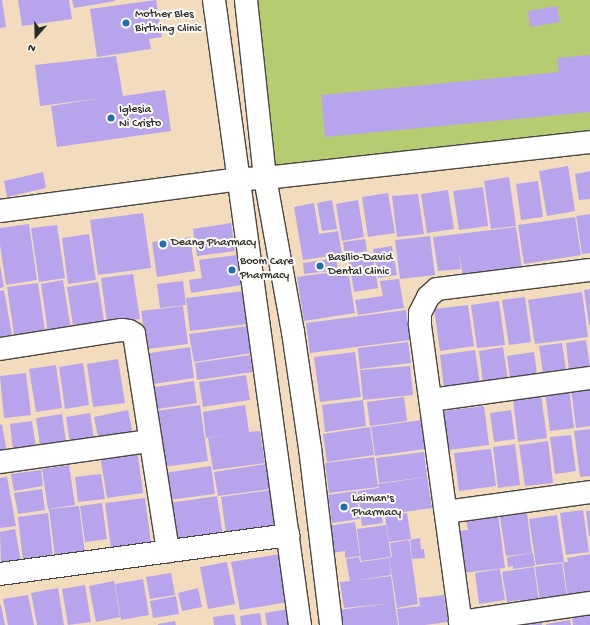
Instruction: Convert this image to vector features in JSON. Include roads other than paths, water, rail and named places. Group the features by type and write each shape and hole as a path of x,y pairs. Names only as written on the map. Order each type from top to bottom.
{"street":[{"path":"214,0 240,179 300,625"},
{"path":"246,0 265,178 296,355 310,448 330,625"},
{"path":"0,212 240,179 265,178 590,142"},
{"path":"590,270 437,289 432,292 424,305 420,318 460,624 590,603"},
{"path":"0,349 122,330 129,331 134,334 168,551"},
{"path":"431,400 590,378"},
{"path":"0,462 150,441"},
{"path":"446,512 590,492"},
{"path":"0,574 288,535"}],"place":[{"name":"Mother Bles Birthing Clinic","path":"126,23"},
{"name":"Iglesia Ni Cristo","path":"111,118"},
{"name":"Deang Pharmacy","path":"163,244"},
{"name":"Basilio-David Dental Clinic","path":"320,266"},
{"name":"Boom Care Pharmacy","path":"232,270"},
{"name":"Laiman's Pharmacy","path":"344,507"}]}
